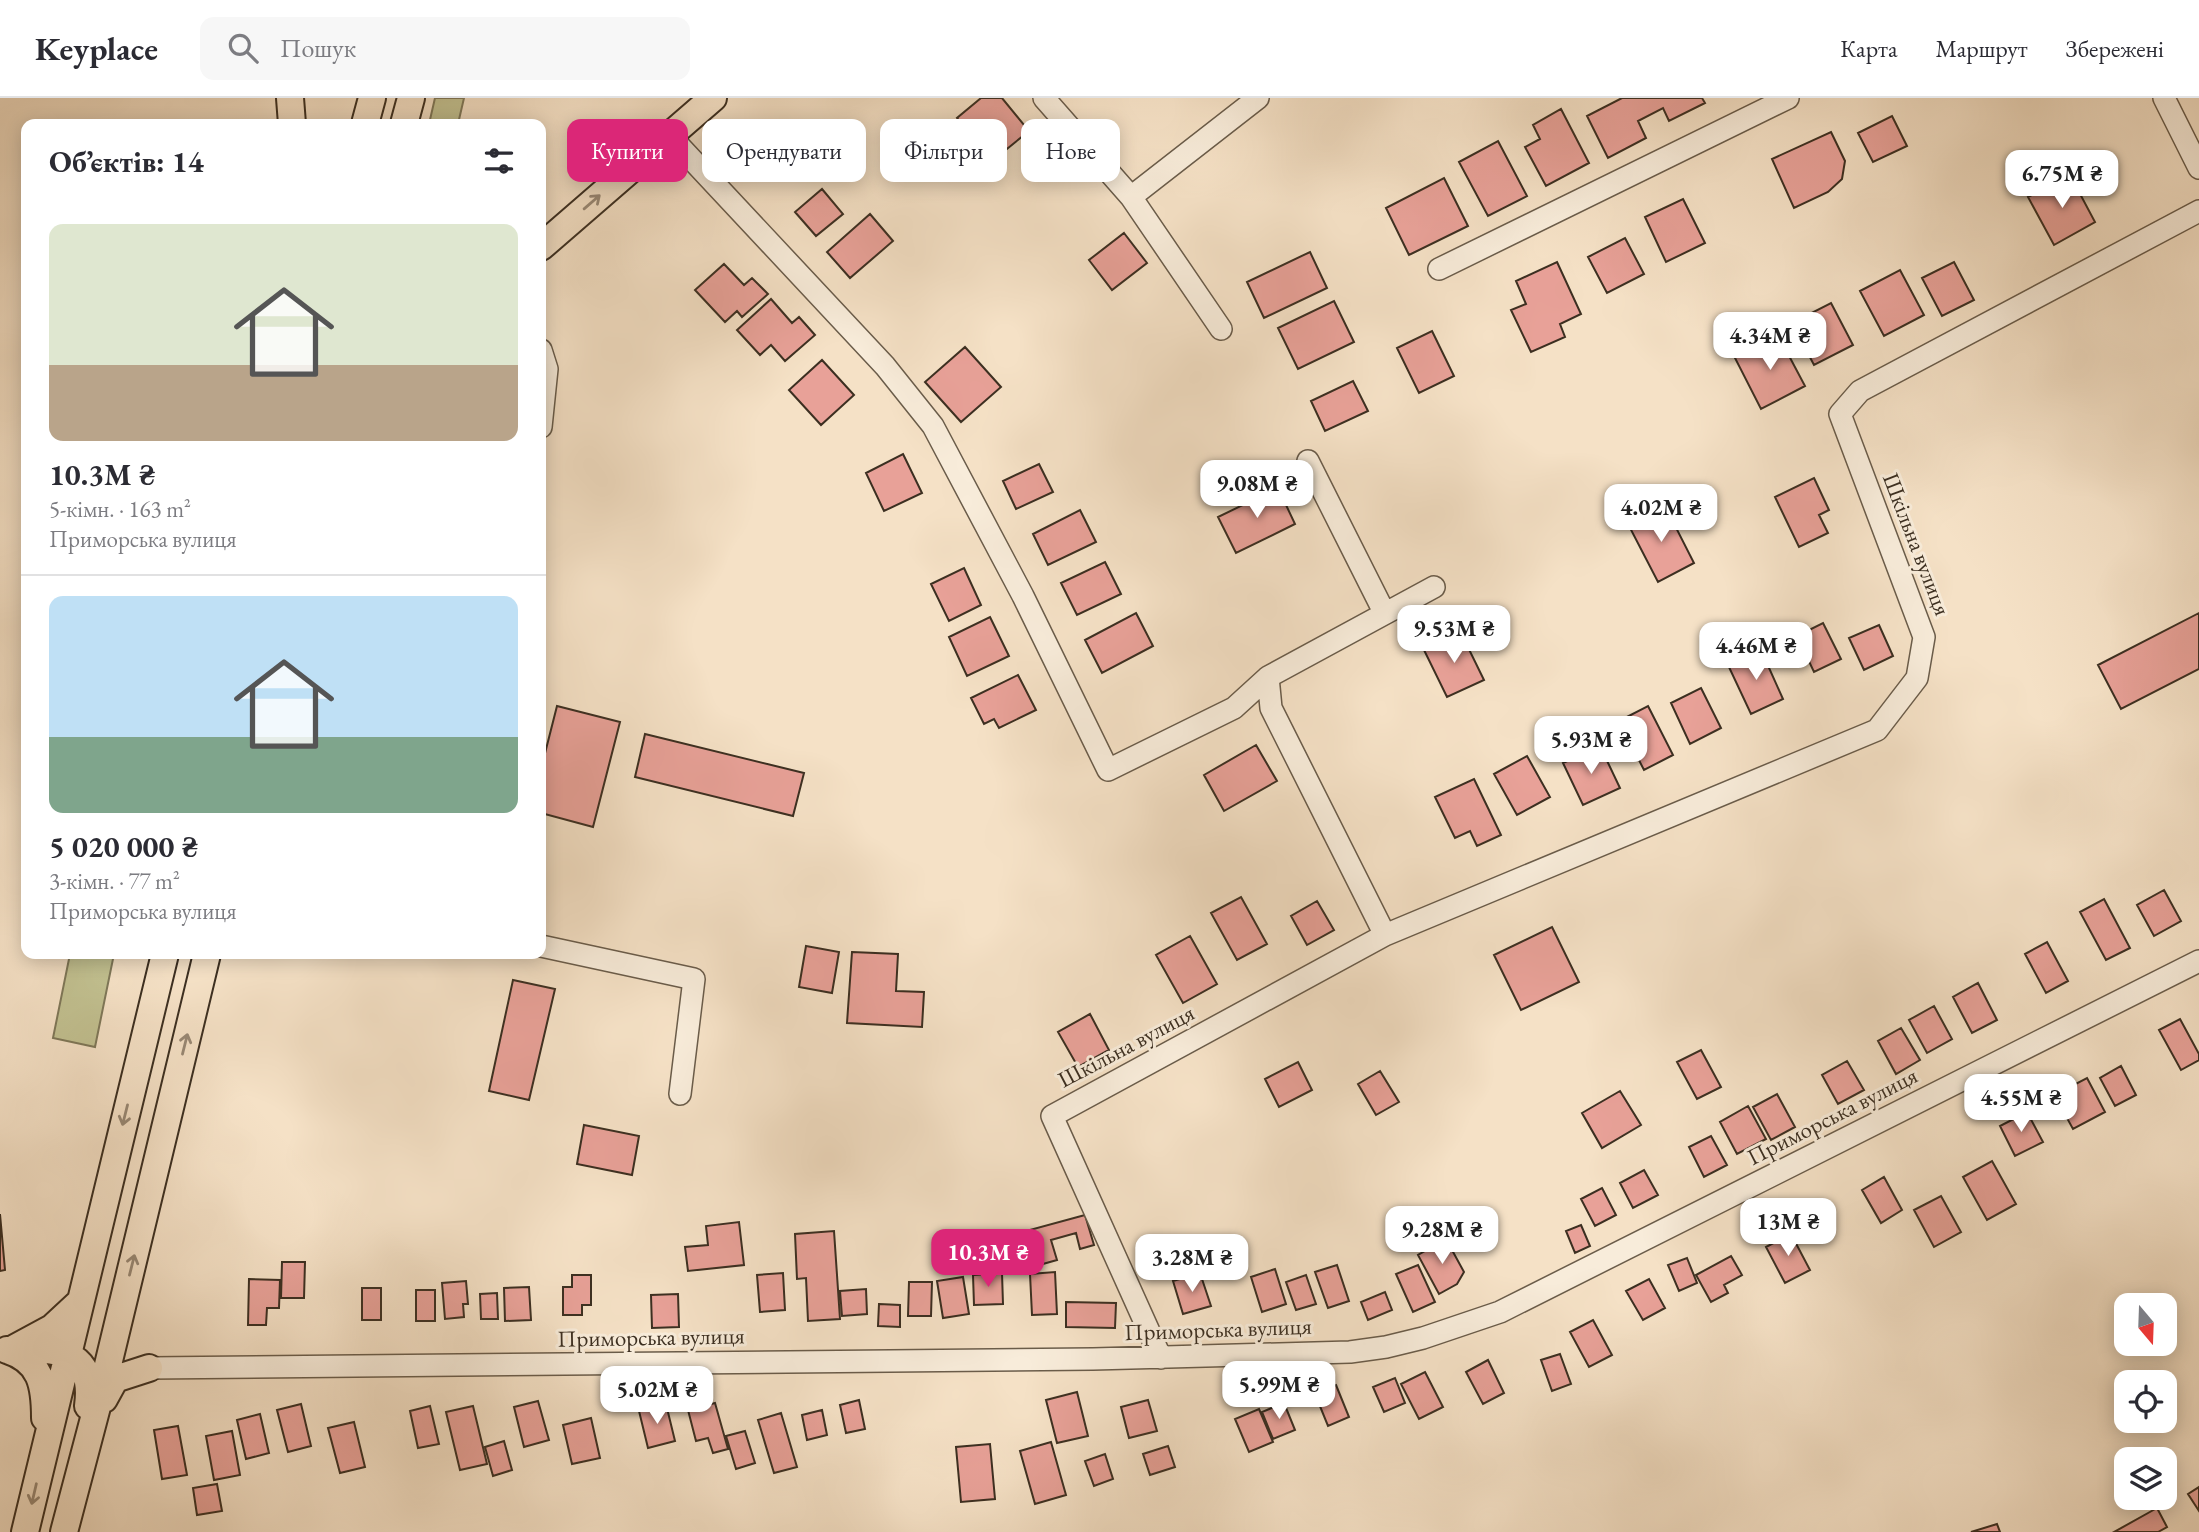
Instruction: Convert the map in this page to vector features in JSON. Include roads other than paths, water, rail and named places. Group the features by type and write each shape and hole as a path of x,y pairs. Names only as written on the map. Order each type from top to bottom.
{"main road":[{"path":"290,98 292,119"},
{"path":"366,119 372,98"},
{"path":"405,119 411,98"},
{"path":"688,119 713,98"},
{"path":"546,243 615,182"},
{"path":"25,1532 164,959"},
{"path":"64,1532 79,1466 108,1365 206,959"},
{"path":"3,1350 21,1346 52,1328 80,1301"},
{"path":"80,1301 83,1339 87,1351 95,1360 108,1365 149,1368"},
{"path":"116,1331 121,1350 126,1356 149,1368"},
{"path":"3,1350 36,1349 66,1356 85,1367 90,1388 79,1466"},
{"path":"3,1350 22,1355 35,1368 40,1378 45,1400 44,1448"},
{"path":"79,1466 115,1378 149,1368"}],"street":[{"path":"1044,98 1131,197 1222,329"},
{"path":"1131,197 1258,98"},
{"path":"1439,269 1788,98"},
{"path":"2164,98 2199,169"},
{"path":"688,155 885,366 933,426 1023,596 1108,770 1234,708 1268,677 1434,587"},
{"name":"Шкільна вулиця","path":"1161,1358 1052,1116 1385,935 1877,730 1917,678 1924,636 1840,414 1860,391 2199,211"},
{"path":"1308,461 1384,612"},
{"path":"1268,677 1271,708 1385,935"},
{"path":"546,947 694,979 681,1094"},
{"name":"Приморська вулиця","path":"149,1368 1161,1358 1350,1352 1387,1347 1423,1338 1500,1311 2199,961"}]}
